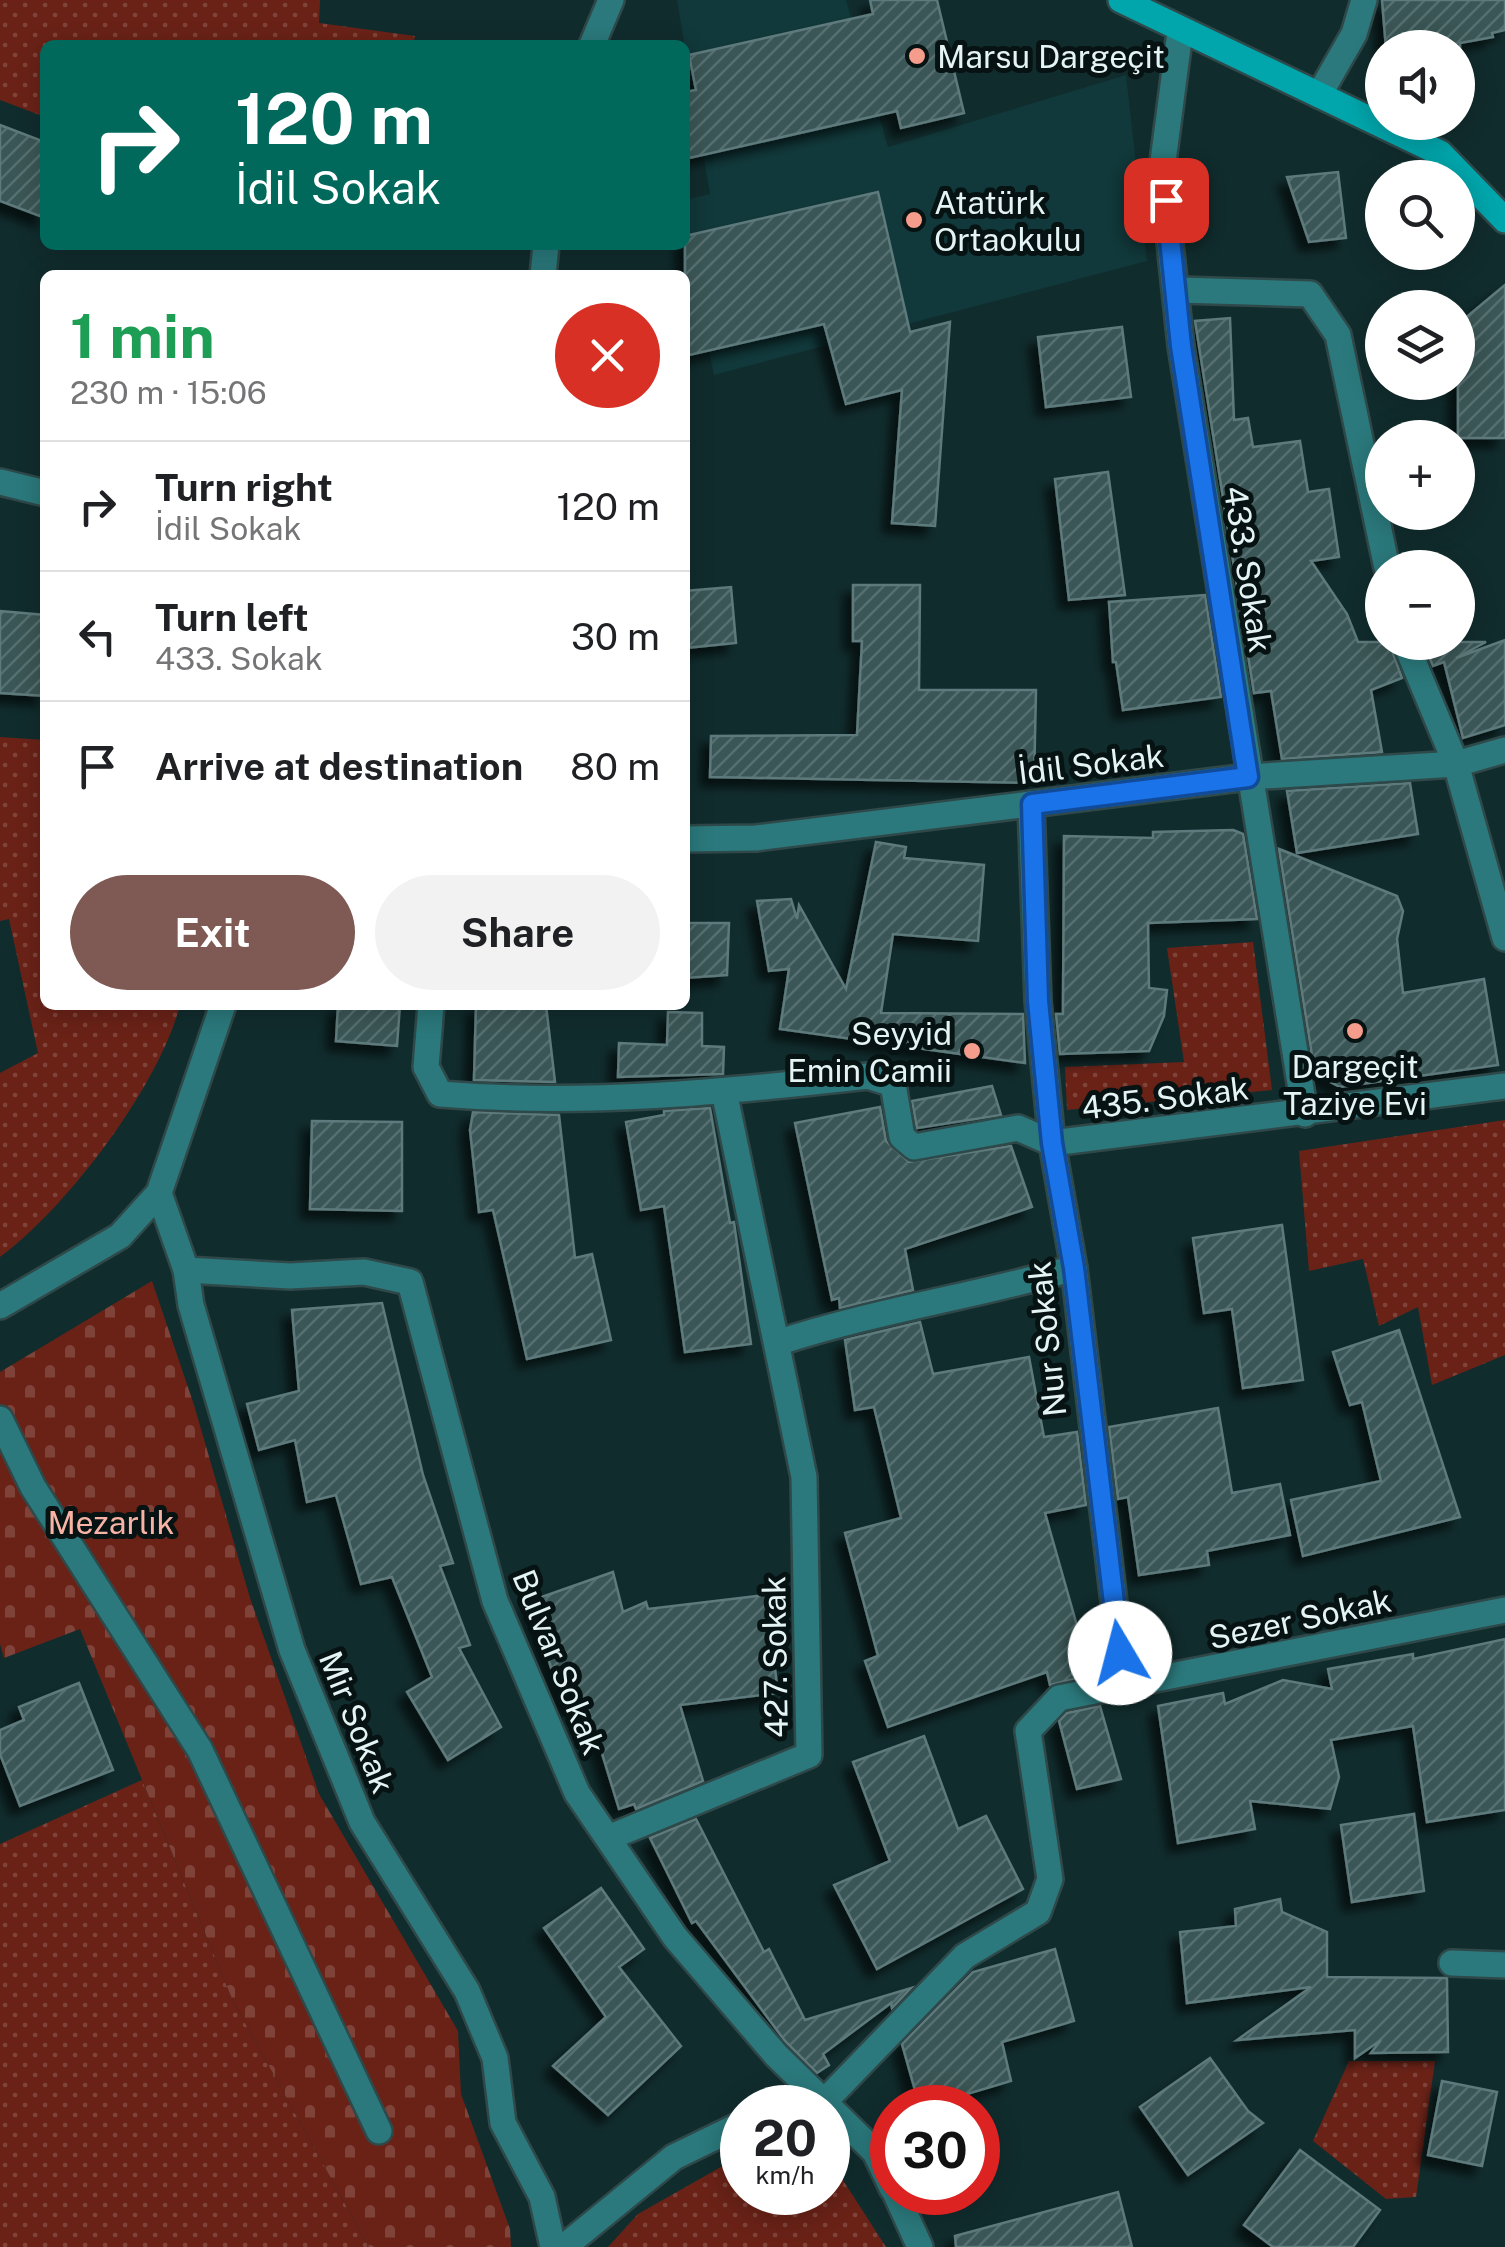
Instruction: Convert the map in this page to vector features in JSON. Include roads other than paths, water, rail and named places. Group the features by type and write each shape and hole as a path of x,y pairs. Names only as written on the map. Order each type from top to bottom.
{"main road":[{"path":"1121,0 1180,32 1440,153 1505,220"}],"street":[{"path":"594,40 611,0"},
{"path":"1319,95 1354,34 1364,0"},
{"name":"433. Sokak","path":"1180,32 1162,170 1178,290 1181,346 1305,1114"},
{"path":"1178,290 1310,294 1338,335 1383,550"},
{"path":"0,482 40,493"},
{"path":"1413,660 1456,764 1505,938"},
{"name":"İdil Sokak","path":"690,839 756,838 1248,777 1456,764 1505,750"},
{"name":"Nur Sokak","path":"1032,804 1038,1001 1052,1143 1074,1268 1124,1686"},
{"path":"0,1306 120,1236 158,1194 221,1010"},
{"name":"435. Sokak","path":"431,1010 426,1067 440,1094 535,1102 724,1091 868,1076 893,1084 906,1144 914,1146 1018,1128 1052,1143 1505,1086"},
{"name":"427. Sokak","path":"608,1838 809,1755 804,1477 724,1091"},
{"name":"Mir Sokak","path":"158,1194 186,1270 191,1304 292,1650 362,1822 467,1991 495,2058 503,2122 542,2197 553,2247"},
{"path":"777,1342 827,1326 986,1293 1074,1268"},
{"name":"Bulvar Sokak","path":"186,1270 290,1276 364,1272 410,1282 496,1602 578,1792 675,1937 776,2055 809,2085"},
{"path":"0,1419 33,1487 200,1750 379,2131"},
{"name":"Sezer Sokak","path":"840,2085 965,1956 1038,1912 1050,1879 1028,1731 1058,1698 1505,1610"},
{"path":"1452,1963 1505,1964"},
{"name":"Bulvar Sokak","path":"850,2125 870,2146"},
{"path":"564,2247 674,2157 720,2135"},
{"name":"Bulvar Sokak","path":"905,2215 920,2247"}],"place":[{"name":"Marsu Dargeçit","path":"917,56"},
{"name":"Atatürk Ortaokulu","path":"914,220"},
{"name":"Dargeçit Taziye Evi","path":"1355,1031"},
{"name":"Seyyid Emin Camii","path":"972,1051"}],"park label":[{"name":"Mezarlık","path":"111,1522"}]}
